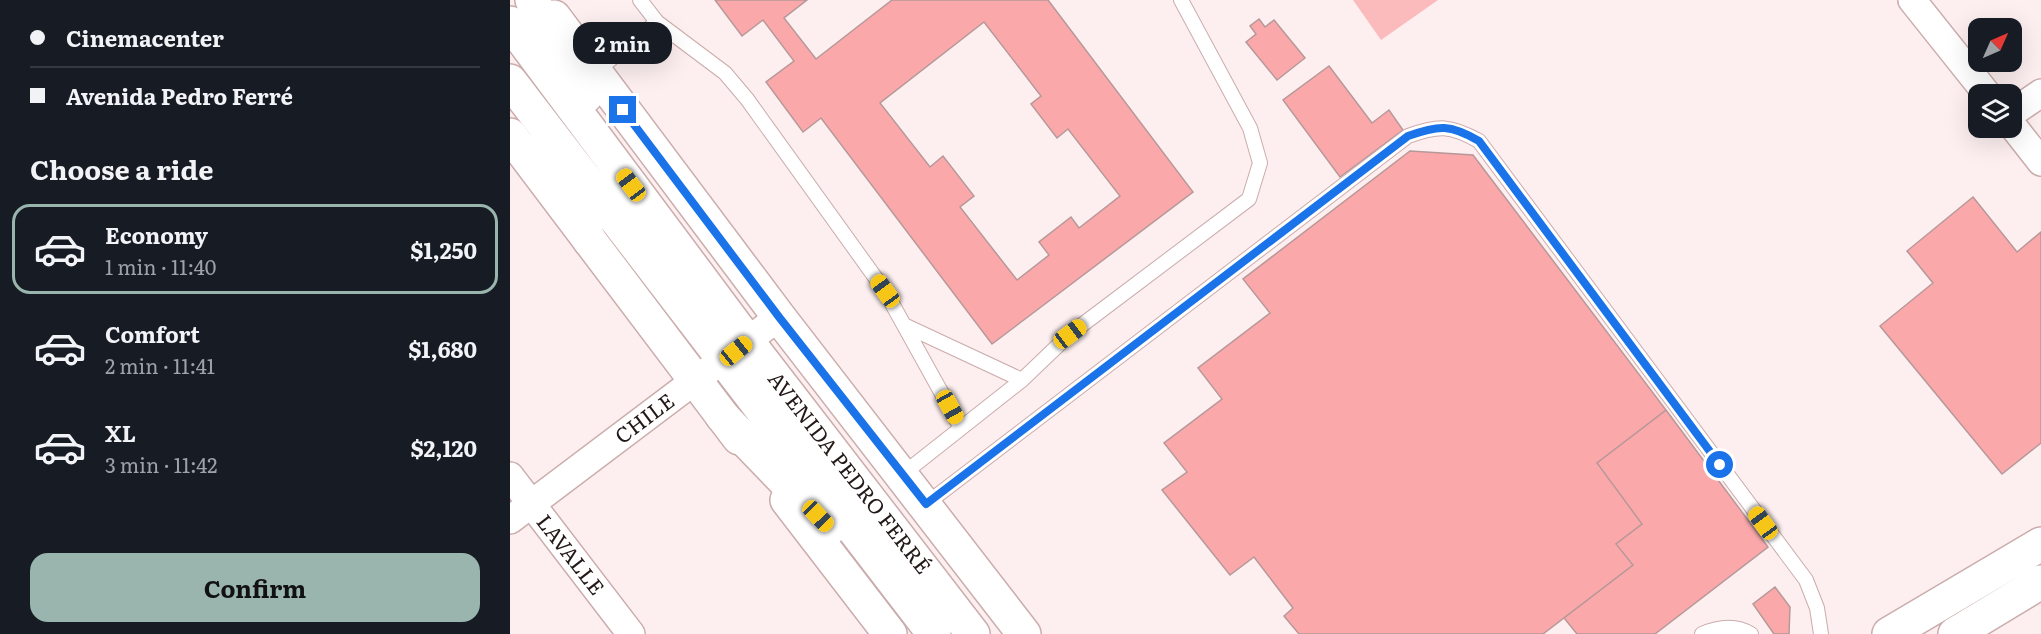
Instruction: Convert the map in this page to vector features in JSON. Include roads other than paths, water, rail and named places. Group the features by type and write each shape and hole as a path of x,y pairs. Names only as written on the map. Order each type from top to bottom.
{"main road":[{"path":"532,0 607,135 672,239"},
{"name":"AVENIDA PEDRO FERRÉ","path":"542,0 779,317 903,474 1024,634"},
{"name":"AVENIDA PEDRO FERRÉ","path":"510,23 672,239 736,351 927,624"},
{"name":"AVENIDA PEDRO FERRÉ","path":"510,81 973,634"},
{"path":"510,98 542,147 590,241"},
{"path":"510,135 890,634"},
{"path":"722,416 927,624"},
{"path":"1889,634 2041,544"},
{"path":"1955,634 2041,582"}],"street":[{"path":"1912,0 1979,84"},
{"path":"2022,106 2041,93"},
{"path":"2022,138 2041,162"},
{"name":"CHILE","path":"521,512 779,317"},
{"name":"LAVALLE","path":"510,476 521,512 631,634"}],"lane":[{"path":"640,0 657,22 725,73 747,99 885,291 961,428"},
{"path":"903,474 1022,380 1070,334 1249,199 1260,163 1250,128 1181,0"},
{"path":"595,72 657,22"},
{"path":"926,504 1408,136 1434,127 1458,129 1479,141 1806,580 1817,608 1821,634"},
{"path":"904,325 1022,380"},
{"path":"1702,634 1722,627 1745,630 1751,634"}]}
